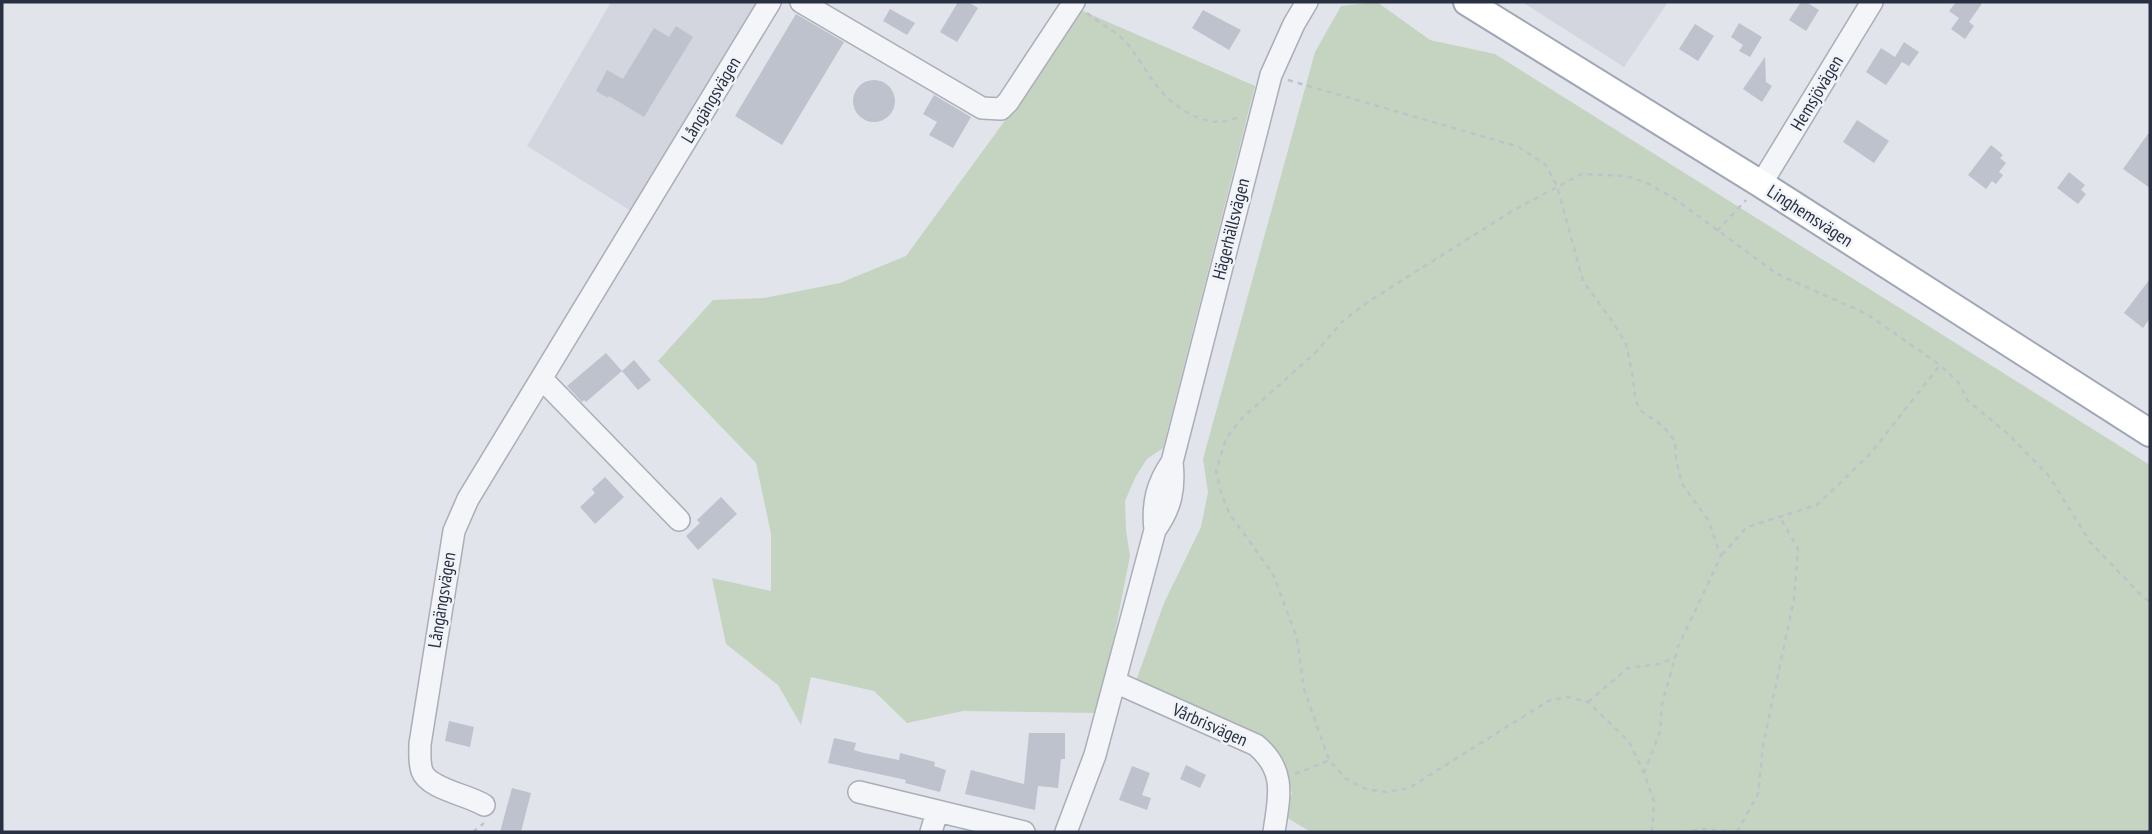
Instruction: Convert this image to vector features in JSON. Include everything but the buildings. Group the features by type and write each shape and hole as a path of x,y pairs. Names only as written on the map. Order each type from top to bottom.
{"main road":[{"name":"Linghemsvägen","path":"1467,2 1761,184 2150,433"}],"street":[{"name":"Långängsvägen","path":"484,806 476,800 436,786 422,774 420,744 453,531 468,499 770,2"},
{"path":"801,2 982,107 1001,109 1009,103 1073,2"},
{"name":"Hägerhällsvägen","path":"1066,832 1088,778 1155,530 1167,513 1174,484 1172,463 1271,75 1307,2"},
{"name":"Hemsjövägen","path":"1761,184 1872,2"},
{"path":"542,379 679,520"},
{"name":"Vårbrisvägen","path":"1115,682 1256,746 1273,762 1279,779"},
{"path":"1274,832 1279,779"},
{"path":"859,792 1024,832"},
{"path":"931,832 937,811"}],"path":[{"path":"1073,2 1097,21 1113,29 1143,62 1158,89 1187,112 1205,121 1222,123 1263,103"},
{"path":"1271,75 1519,146 1545,164 1557,186 1583,281 1626,344 1635,399 1640,410 1663,426 1675,441 1682,484 1708,520 1721,556"},
{"path":"1652,832 1654,801 1629,742 1588,702 1567,697 1548,701 1409,788 1386,792 1366,789 1345,778 1329,761 1304,690 1297,638 1273,574 1229,513 1216,471 1226,439 1239,421 1316,352 1342,322 1366,303 1512,211 1582,174 1627,176 1648,184 1675,199 1777,274 1867,314 1940,365 1959,383 1968,401 2007,433 2036,462 2055,486 2090,542 2150,602"},
{"path":"1717,231 1761,184"},
{"path":"1644,773 1660,732 1662,704 1678,647 1721,556 1747,527 1817,505 1871,453 1940,365"},
{"path":"1682,832 1704,829 1737,832 1758,794 1763,746 1794,598 1798,549 1780,517"},
{"path":"1588,702 1628,668 1659,664 1676,657"},
{"path":"1279,779 1329,761"}],"shaded area":[{"path":"611,2 757,2 631,211 527,146"},
{"path":"1522,2 1668,2 1624,67"}],"green space":[{"path":"1377,2 1430,40 1495,54 2150,465 2150,832 1311,832 1284,816 1292,793 1281,765 1136,681 1164,603 1201,527 1208,492 1203,459 1315,52 1341,6"},
{"path":"1076,8 1255,86 1163,448 1147,459 1125,501 1130,556 1099,713 963,711 907,723 874,691 811,677 801,725 778,685 726,644 712,578 771,591 771,534 756,463 658,361 713,300 764,298 840,283 906,256 1009,115"}]}
